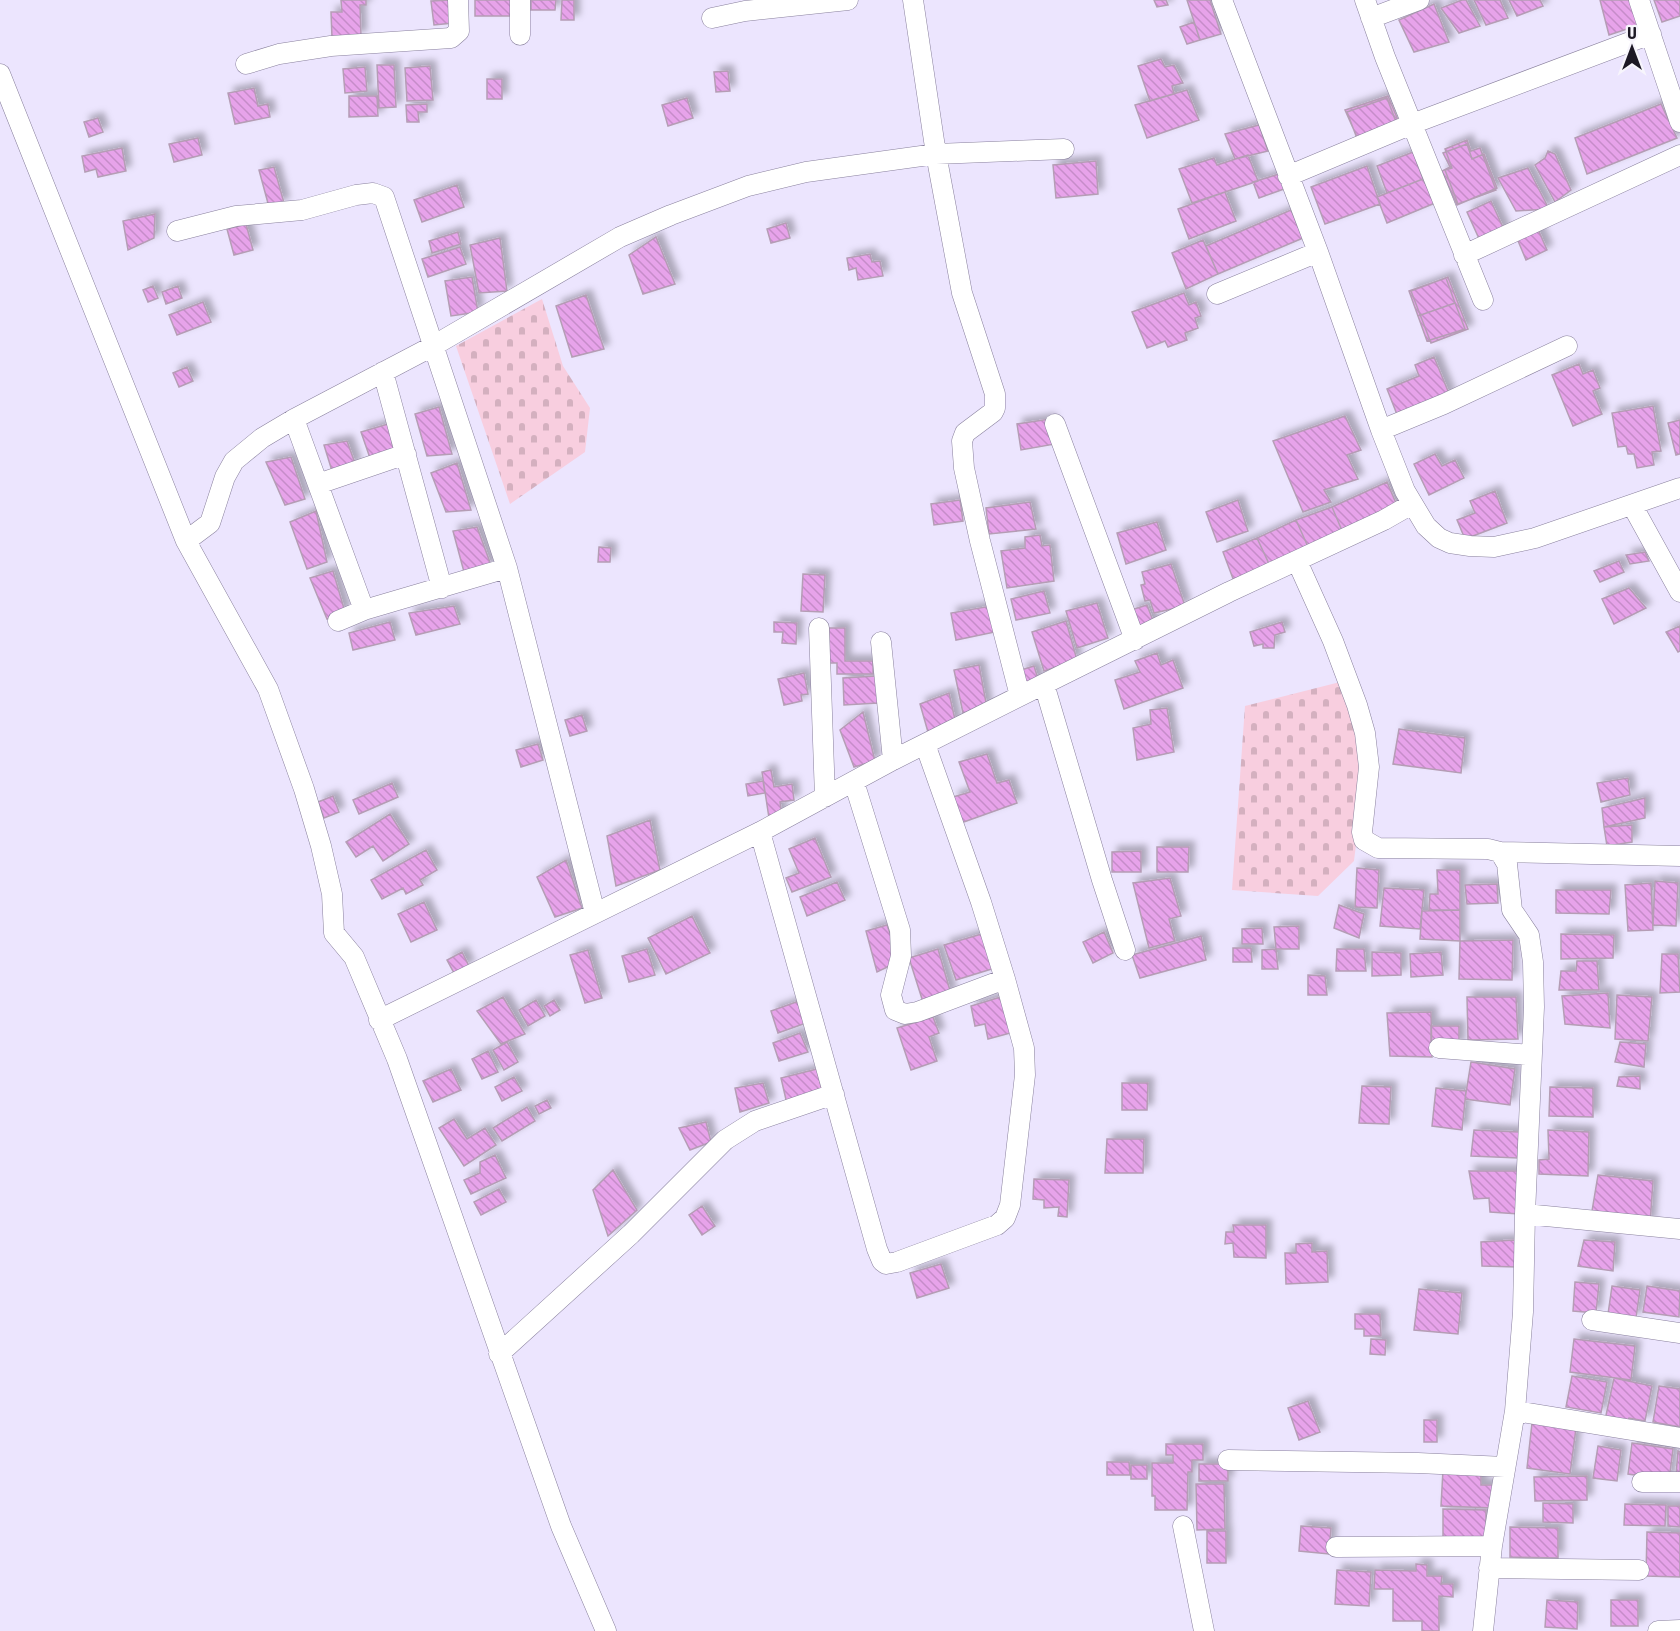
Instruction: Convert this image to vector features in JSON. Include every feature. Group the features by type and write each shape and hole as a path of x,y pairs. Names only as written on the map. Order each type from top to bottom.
{"street":[{"path":"246,64 279,54 331,46 451,38 459,31 458,0"},
{"path":"520,0 520,35"},
{"path":"712,18 745,11 848,0"},
{"path":"913,0 936,154 962,293 992,382 995,402 993,412 969,428 963,437 964,468 985,563 1020,696"},
{"path":"1222,0 1318,252 1398,475 1426,526 1439,538 1450,543 1494,547 1535,538 1680,488"},
{"path":"1419,0 1368,9 1483,300"},
{"path":"1639,0 1680,122"},
{"path":"1288,176 1412,124 1651,34"},
{"path":"0,74 186,541 268,689 304,789 321,846 332,894 334,933 354,957 397,1059 561,1526 606,1631"},
{"path":"186,541 210,523 225,477 234,461 262,438 433,346 620,237 748,186 806,172 936,154 1064,149"},
{"path":"1464,255 1680,155"},
{"path":"177,231 236,216 302,210 356,195 380,194 387,203 507,568 595,913"},
{"path":"1217,294 1318,252"},
{"path":"1381,430 1444,404 1567,346"},
{"path":"383,372 442,588"},
{"path":"294,419 364,610"},
{"path":"1054,424 1134,640"},
{"path":"318,484 406,454"},
{"path":"379,1020 760,832 893,760 1044,684 1412,504"},
{"path":"1632,505 1680,592"},
{"path":"1297,561 1333,641 1365,733 1368,767 1362,832 1365,840 1378,848 1488,849 1500,852 1680,856"},
{"path":"338,621 364,610 507,568"},
{"path":"819,628 825,797"},
{"path":"881,642 893,760"},
{"path":"1044,684 1098,869 1125,950"},
{"path":"760,832 877,1249 884,1263 897,1262 997,1225 1005,1218 1010,1205 1025,1075 1024,1048 978,892 926,744"},
{"path":"854,782 900,930 901,956 891,995 895,1010 905,1014 917,1012 1005,979"},
{"path":"1483,1631 1492,1546 1515,1411 1523,1312 1534,1007 1532,948 1529,935 1512,910 1507,864 1500,852"},
{"path":"1439,1048 1531,1055"},
{"path":"499,1354 631,1234 725,1140 755,1121 834,1094"},
{"path":"1525,1214 1680,1229"},
{"path":"1592,1320 1680,1333"},
{"path":"1515,1411 1680,1438"},
{"path":"1228,1460 1418,1463 1505,1467"},
{"path":"1642,1482 1680,1482"},
{"path":"1183,1526 1204,1631"},
{"path":"1336,1547 1492,1546"},
{"path":"1489,1568 1639,1570"},
{"path":"1658,1631 1680,1630"}],"green space":[{"path":"542,299 563,366 590,408 585,452 510,504 456,346"},
{"path":"1344,681 1358,738 1363,787 1354,861 1318,896 1232,890 1245,706"}],"building":[{"path":"341,0 366,0 366,5 360,5 361,36 332,38 331,12 342,12"},
{"path":"451,0 453,23 434,25 431,1"},
{"path":"475,0 517,0 517,16 475,16"},
{"path":"531,0 556,0 555,10 531,10"},
{"path":"562,0 574,0 574,20 561,20"},
{"path":"1154,0 1166,0 1168,5 1157,7"},
{"path":"1187,0 1210,0 1221,34 1200,40"},
{"path":"1466,0 1480,26 1459,33 1441,8"},
{"path":"1474,0 1500,0 1508,18 1486,25"},
{"path":"1509,0 1540,0 1543,6 1517,16"},
{"path":"1600,0 1631,0 1639,25 1609,35"},
{"path":"1654,0 1680,0 1680,16 1662,22"},
{"path":"1434,4 1449,42 1414,52 1399,20"},
{"path":"1194,22 1200,40 1187,44 1180,27"},
{"path":"1161,59 1165,67 1174,65 1183,83 1172,86 1174,94 1150,101 1138,66"},
{"path":"377,65 394,65 396,107 379,108"},
{"path":"430,66 433,100 407,101 405,68"},
{"path":"365,67 367,91 345,93 343,69"},
{"path":"728,71 730,91 716,92 714,72"},
{"path":"487,79 502,79 502,99 487,99"},
{"path":"254,88 258,106 268,104 270,117 235,124 228,93"},
{"path":"1187,90 1199,120 1147,138 1135,105"},
{"path":"349,96 377,96 378,116 349,117"},
{"path":"1388,96 1398,120 1357,137 1345,110"},
{"path":"687,98 693,118 668,126 662,105"},
{"path":"1387,98 1396,122 1358,141 1347,112"},
{"path":"427,104 427,112 418,112 419,122 407,122 406,105"},
{"path":"1661,104 1677,138 1587,174 1575,138"},
{"path":"98,118 103,132 89,137 84,122"},
{"path":"1259,125 1268,151 1235,159 1225,134"},
{"path":"198,138 202,155 174,162 169,144"},
{"path":"1467,140 1471,151 1480,148 1496,190 1458,204 1445,170 1452,168 1445,149"},
{"path":"1467,144 1472,159 1484,154 1497,188 1457,205 1442,171 1450,167 1443,153"},
{"path":"122,148 126,171 98,177 96,169 85,172 82,156"},
{"path":"1548,151 1555,154 1571,190 1555,202 1535,165 1545,158"},
{"path":"1413,152 1423,179 1387,193 1377,166"},
{"path":"1248,155 1258,181 1192,203 1179,169 1214,158 1217,165"},
{"path":"1096,161 1098,194 1056,198 1053,165"},
{"path":"1367,166 1380,204 1325,224 1311,187"},
{"path":"274,167 284,203 269,207 259,170"},
{"path":"1528,168 1549,209 1516,211 1498,178"},
{"path":"1279,174 1284,189 1259,198 1253,182"},
{"path":"1423,179 1435,203 1387,223 1377,197"},
{"path":"457,185 464,207 422,222 414,200"},
{"path":"1225,192 1236,221 1189,239 1178,209"},
{"path":"1491,201 1505,232 1481,243 1467,212"},
{"path":"1291,210 1303,238 1218,274 1206,246"},
{"path":"155,214 154,238 128,250 123,221"},
{"path":"786,223 790,238 771,243 767,229"},
{"path":"246,224 253,250 234,255 227,229"},
{"path":"1537,227 1547,250 1526,260 1516,236"},
{"path":"458,232 461,244 432,253 429,241"},
{"path":"656,237 675,284 643,294 629,255"},
{"path":"500,238 507,291 479,293 470,245"},
{"path":"1203,240 1218,274 1186,289 1172,253"},
{"path":"460,247 466,264 428,277 422,259"},
{"path":"870,254 872,262 880,261 883,276 858,280 856,268 849,270 847,258"},
{"path":"472,277 478,312 451,316 445,281"},
{"path":"1448,277 1468,329 1431,343 1411,291"},
{"path":"1446,278 1455,303 1418,316 1409,291"},
{"path":"153,286 158,298 148,302 143,290"},
{"path":"178,286 182,298 166,304 162,292"},
{"path":"1184,293 1189,305 1196,302 1201,316 1195,318 1198,328 1185,333 1187,340 1168,347 1165,341 1147,348 1132,312"},
{"path":"586,295 604,349 572,357 556,306"},
{"path":"203,302 211,322 177,335 169,315"},
{"path":"1455,303 1465,329 1427,341 1418,316"},
{"path":"1434,357 1450,396 1398,417 1387,389 1419,376 1415,365"},
{"path":"1579,364 1583,374 1593,370 1600,388 1593,391 1602,414 1573,426 1552,375"},
{"path":"187,367 193,381 179,387 173,373"},
{"path":"1653,406 1661,451 1652,452 1654,465 1637,468 1634,454 1628,454 1626,446 1618,447 1612,413"},
{"path":"439,407 452,454 427,456 415,414"},
{"path":"1345,416 1361,450 1347,455 1358,479 1324,490 1331,502 1303,512 1273,441"},
{"path":"1050,419 1055,444 1021,450 1017,424"},
{"path":"1680,420 1680,454 1676,455 1668,423"},
{"path":"388,424 394,451 370,458 361,432"},
{"path":"347,441 356,466 332,471 324,445"},
{"path":"1435,454 1442,466 1455,460 1464,478 1429,495 1414,464"},
{"path":"291,457 305,499 285,505 266,462"},
{"path":"457,463 471,510 446,512 431,473"},
{"path":"1387,482 1398,508 1343,533 1332,507"},
{"path":"1495,491 1507,523 1465,539 1457,520 1475,513 1470,501"},
{"path":"960,500 963,521 934,525 931,504"},
{"path":"1238,500 1248,531 1217,542 1206,512"},
{"path":"1030,502 1036,529 989,534 986,508"},
{"path":"1332,507 1343,533 1309,549 1296,520"},
{"path":"316,511 327,562 307,569 290,522"},
{"path":"1296,520 1309,549 1271,568 1257,538"},
{"path":"1157,522 1166,550 1126,564 1117,533"},
{"path":"477,527 492,568 464,572 453,531"},
{"path":"1040,535 1042,546 1050,545 1054,581 1007,588 1001,551 1025,548 1025,537"},
{"path":"1257,538 1271,568 1235,584 1223,552"},
{"path":"599,547 611,548 610,562 598,562"},
{"path":"1645,552 1649,561 1630,564 1626,555"},
{"path":"1619,561 1624,572 1600,582 1594,571"},
{"path":"1171,564 1185,606 1154,613 1150,600 1145,601 1141,585 1145,584 1142,572"},
{"path":"333,571 345,612 327,619 310,578"},
{"path":"803,574 825,575 823,612 801,611"},
{"path":"1629,588 1646,608 1614,624 1602,599"},
{"path":"1044,591 1050,613 1016,620 1011,599"},
{"path":"1097,603 1108,638 1077,648 1066,611"},
{"path":"1147,605 1155,626 1139,633 1131,610"},
{"path":"454,606 460,624 416,635 409,613"},
{"path":"991,606 995,632 956,640 951,613"},
{"path":"1066,621 1077,660 1044,671 1032,632"},
{"path":"390,622 395,640 353,650 349,633"},
{"path":"774,622 797,623 796,644 782,643 783,632 774,632"},
{"path":"1282,622 1285,632 1275,635 1274,648 1263,648 1263,644 1254,646 1250,632"},
{"path":"1680,626 1680,651 1678,652 1666,632"},
{"path":"829,628 845,628 845,661 873,661 873,674 837,674 837,663 829,663"},
{"path":"1157,653 1161,665 1173,660 1183,688 1124,709 1115,680 1140,672 1135,661"},
{"path":"979,665 987,708 963,713 954,670"},
{"path":"1034,666 1039,682 1026,686 1021,670"},
{"path":"804,673 808,694 801,695 802,701 784,705 778,679"},
{"path":"876,676 878,703 844,705 843,678"},
{"path":"949,693 956,724 928,732 920,704"},
{"path":"1167,708 1174,752 1137,760 1133,728 1151,724 1150,710"},
{"path":"863,712 875,761 854,767 840,730"},
{"path":"582,715 587,731 570,736 565,720"},
{"path":"1399,729 1465,738 1461,773 1393,764"},
{"path":"538,744 543,760 521,767 516,750"},
{"path":"987,754 997,783 1009,780 1017,803 961,823 953,797 970,792 959,762"},
{"path":"771,770 774,787 792,784 794,800 780,802 782,816 769,818 762,772"},
{"path":"1628,778 1630,795 1601,802 1597,783"},
{"path":"763,781 765,793 748,796 746,784"},
{"path":"392,783 398,797 359,814 353,800"},
{"path":"333,796 339,812 324,818 318,802"},
{"path":"1645,798 1645,818 1604,827 1602,808"},
{"path":"390,814 409,844 383,861 373,846 356,857 346,842"},
{"path":"650,820 660,870 616,886 607,836"},
{"path":"1632,825 1632,842 1607,846 1604,827"},
{"path":"815,838 831,877 792,892 786,878 799,873 789,849"},
{"path":"1157,847 1189,847 1188,872 1157,872"},
{"path":"426,850 437,870 420,880 423,885 406,894 403,888 382,899 371,880"},
{"path":"1141,851 1141,872 1112,872 1112,852"},
{"path":"566,860 582,908 555,917 537,877"},
{"path":"1357,868 1379,870 1377,908 1355,907"},
{"path":"1437,870 1460,870 1460,910 1429,910 1430,894 1438,894"},
{"path":"1170,878 1181,916 1169,919 1175,941 1149,948 1133,883"},
{"path":"1655,881 1678,883 1676,926 1653,925"},
{"path":"837,882 845,900 807,916 800,897"},
{"path":"1651,883 1653,930 1628,931 1625,885"},
{"path":"1497,884 1498,903 1467,904 1465,885"},
{"path":"1384,888 1424,890 1420,929 1380,926"},
{"path":"1556,890 1611,890 1609,914 1556,913"},
{"path":"424,902 437,930 411,942 398,914"},
{"path":"1339,905 1364,914 1359,938 1334,928"},
{"path":"1460,910 1460,941 1420,939 1422,911"},
{"path":"692,916 710,953 666,974 648,938"},
{"path":"887,925 900,961 877,972 866,931"},
{"path":"1299,926 1299,949 1276,949 1274,927"},
{"path":"1262,928 1263,944 1242,944 1242,929"},
{"path":"1104,932 1113,953 1093,963 1083,942"},
{"path":"985,933 995,968 956,980 944,945"},
{"path":"1561,934 1614,935 1613,958 1561,959"},
{"path":"1201,936 1206,960 1140,978 1132,955"},
{"path":"1513,940 1512,980 1459,979 1460,941"},
{"path":"1233,948 1251,948 1252,962 1233,962"},
{"path":"647,949 655,975 629,982 622,956"},
{"path":"938,949 951,994 923,1002 909,958"},
{"path":"1276,949 1278,969 1262,969 1262,950"},
{"path":"1337,949 1364,949 1366,971 1336,971"},
{"path":"588,950 602,998 585,1003 570,955"},
{"path":"462,952 469,966 454,973 447,960"},
{"path":"1372,952 1401,953 1401,975 1372,976"},
{"path":"1441,952 1443,975 1411,977 1410,954"},
{"path":"1662,954 1678,954 1680,992 1660,993"},
{"path":"1577,961 1597,961 1599,990 1559,990 1561,971 1576,971"},
{"path":"1308,975 1325,976 1327,995 1308,995"},
{"path":"1608,993 1610,1028 1565,1024 1562,996"},
{"path":"1617,995 1652,997 1648,1041 1615,1039"},
{"path":"1004,996 1014,1032 988,1039 985,1024 975,1026 971,1006"},
{"path":"503,997 525,1034 501,1044 477,1011"},
{"path":"1467,997 1516,997 1518,1039 1468,1040"},
{"path":"536,1000 545,1016 528,1026 519,1010"},
{"path":"554,1000 560,1010 550,1016 544,1006"},
{"path":"799,1001 806,1023 778,1033 771,1011"},
{"path":"1431,1012 1432,1057 1390,1056 1387,1013"},
{"path":"933,1017 939,1033 929,1037 937,1061 911,1070 897,1028"},
{"path":"1431,1026 1459,1026 1459,1046 1431,1046"},
{"path":"800,1033 808,1052 779,1061 773,1043"},
{"path":"507,1042 518,1062 504,1070 493,1050"},
{"path":"1620,1042 1646,1044 1644,1067 1615,1062"},
{"path":"488,1051 498,1072 482,1079 472,1059"},
{"path":"1471,1062 1515,1069 1510,1105 1465,1099"},
{"path":"451,1069 461,1090 433,1102 423,1081"},
{"path":"817,1069 823,1095 787,1104 781,1078"},
{"path":"1640,1076 1640,1089 1617,1086 1619,1077"},
{"path":"514,1077 522,1091 502,1101 495,1087"},
{"path":"763,1083 769,1103 740,1112 735,1088"},
{"path":"1122,1083 1148,1083 1147,1110 1122,1110"},
{"path":"1362,1086 1391,1087 1389,1124 1359,1123"},
{"path":"1550,1087 1593,1088 1593,1117 1549,1116"},
{"path":"1436,1088 1466,1091 1462,1130 1432,1126"},
{"path":"547,1100 551,1108 539,1114 535,1106"},
{"path":"527,1107 535,1121 502,1141 493,1128"},
{"path":"454,1119 467,1139 485,1128 496,1145 464,1166 439,1128"},
{"path":"706,1122 711,1142 690,1150 679,1128"},
{"path":"1474,1130 1519,1132 1518,1158 1471,1156"},
{"path":"1548,1130 1589,1132 1588,1176 1539,1174 1539,1160 1549,1159"},
{"path":"1107,1139 1144,1139 1143,1173 1105,1173"},
{"path":"495,1155 506,1178 471,1194 464,1180 480,1173 480,1162"},
{"path":"613,1170 637,1210 608,1236 593,1190"},
{"path":"1469,1171 1520,1171 1519,1214 1490,1212 1489,1198 1474,1199"},
{"path":"1598,1175 1653,1181 1650,1224 1591,1217"},
{"path":"1034,1179 1069,1180 1067,1217 1058,1216 1059,1207 1044,1208 1044,1200 1033,1199"},
{"path":"499,1189 506,1202 481,1215 474,1202"},
{"path":"702,1206 715,1226 702,1235 689,1215"},
{"path":"1233,1225 1266,1225 1266,1258 1234,1257 1233,1243 1225,1244 1226,1232 1234,1232"},
{"path":"1515,1240 1517,1267 1482,1266 1481,1242"},
{"path":"1584,1240 1615,1242 1613,1271 1578,1266"},
{"path":"1312,1243 1312,1252 1327,1251 1328,1282 1286,1284 1285,1253 1296,1253 1296,1244"},
{"path":"941,1264 949,1288 917,1298 910,1273"},
{"path":"1575,1282 1599,1284 1596,1313 1573,1311"},
{"path":"1612,1286 1640,1290 1636,1318 1608,1314"},
{"path":"1647,1286 1680,1291 1679,1317 1643,1312"},
{"path":"1419,1289 1462,1293 1458,1334 1414,1330"},
{"path":"1355,1314 1380,1314 1381,1336 1364,1336 1364,1329 1355,1329"},
{"path":"1371,1339 1386,1340 1385,1355 1370,1354"},
{"path":"1574,1339 1635,1346 1631,1380 1570,1372"},
{"path":"1572,1376 1607,1382 1601,1413 1566,1407"},
{"path":"1614,1378 1652,1386 1645,1421 1629,1418 1627,1424 1605,1420"},
{"path":"1659,1386 1680,1389 1680,1427 1653,1422"},
{"path":"1308,1401 1320,1432 1299,1440 1288,1408"},
{"path":"1424,1420 1437,1420 1437,1442 1424,1442"},
{"path":"1532,1423 1576,1428 1570,1474 1527,1468"},
{"path":"1632,1443 1673,1449 1669,1480 1628,1474"},
{"path":"1166,1444 1203,1444 1203,1460 1192,1460 1192,1472 1188,1472 1187,1510 1155,1510 1155,1496 1152,1496 1152,1463 1173,1463 1173,1455 1166,1455"},
{"path":"1598,1446 1621,1450 1617,1481 1593,1478"},
{"path":"1678,1451 1680,1452 1680,1475 1676,1475"},
{"path":"1107,1462 1129,1462 1130,1475 1107,1475"},
{"path":"1199,1464 1228,1464 1228,1481 1199,1481"},
{"path":"1131,1465 1147,1465 1147,1479 1131,1479"},
{"path":"1443,1470 1481,1472 1481,1485 1496,1485 1495,1508 1441,1506"},
{"path":"1587,1476 1587,1500 1535,1501 1534,1477"},
{"path":"1196,1484 1224,1484 1225,1529 1197,1530"},
{"path":"1543,1503 1573,1504 1573,1523 1543,1522"},
{"path":"1625,1504 1666,1505 1665,1526 1624,1525"},
{"path":"1668,1506 1680,1506 1680,1527 1668,1526"},
{"path":"1443,1509 1486,1510 1486,1538 1443,1538"},
{"path":"1301,1526 1331,1528 1329,1554 1299,1551"},
{"path":"1510,1527 1558,1528 1558,1558 1510,1557"},
{"path":"1207,1531 1226,1531 1226,1563 1207,1563"},
{"path":"1647,1532 1680,1533 1680,1577 1646,1576"},
{"path":"1416,1564 1427,1565 1427,1576 1442,1576 1441,1584 1453,1584 1453,1597 1439,1596 1439,1631 1422,1631 1422,1621 1393,1621 1393,1589 1374,1589 1375,1570 1416,1571"},
{"path":"1337,1570 1371,1572 1369,1606 1335,1604"},
{"path":"1547,1600 1578,1602 1577,1629 1545,1627"},
{"path":"1611,1600 1638,1600 1638,1626 1611,1626"}]}
